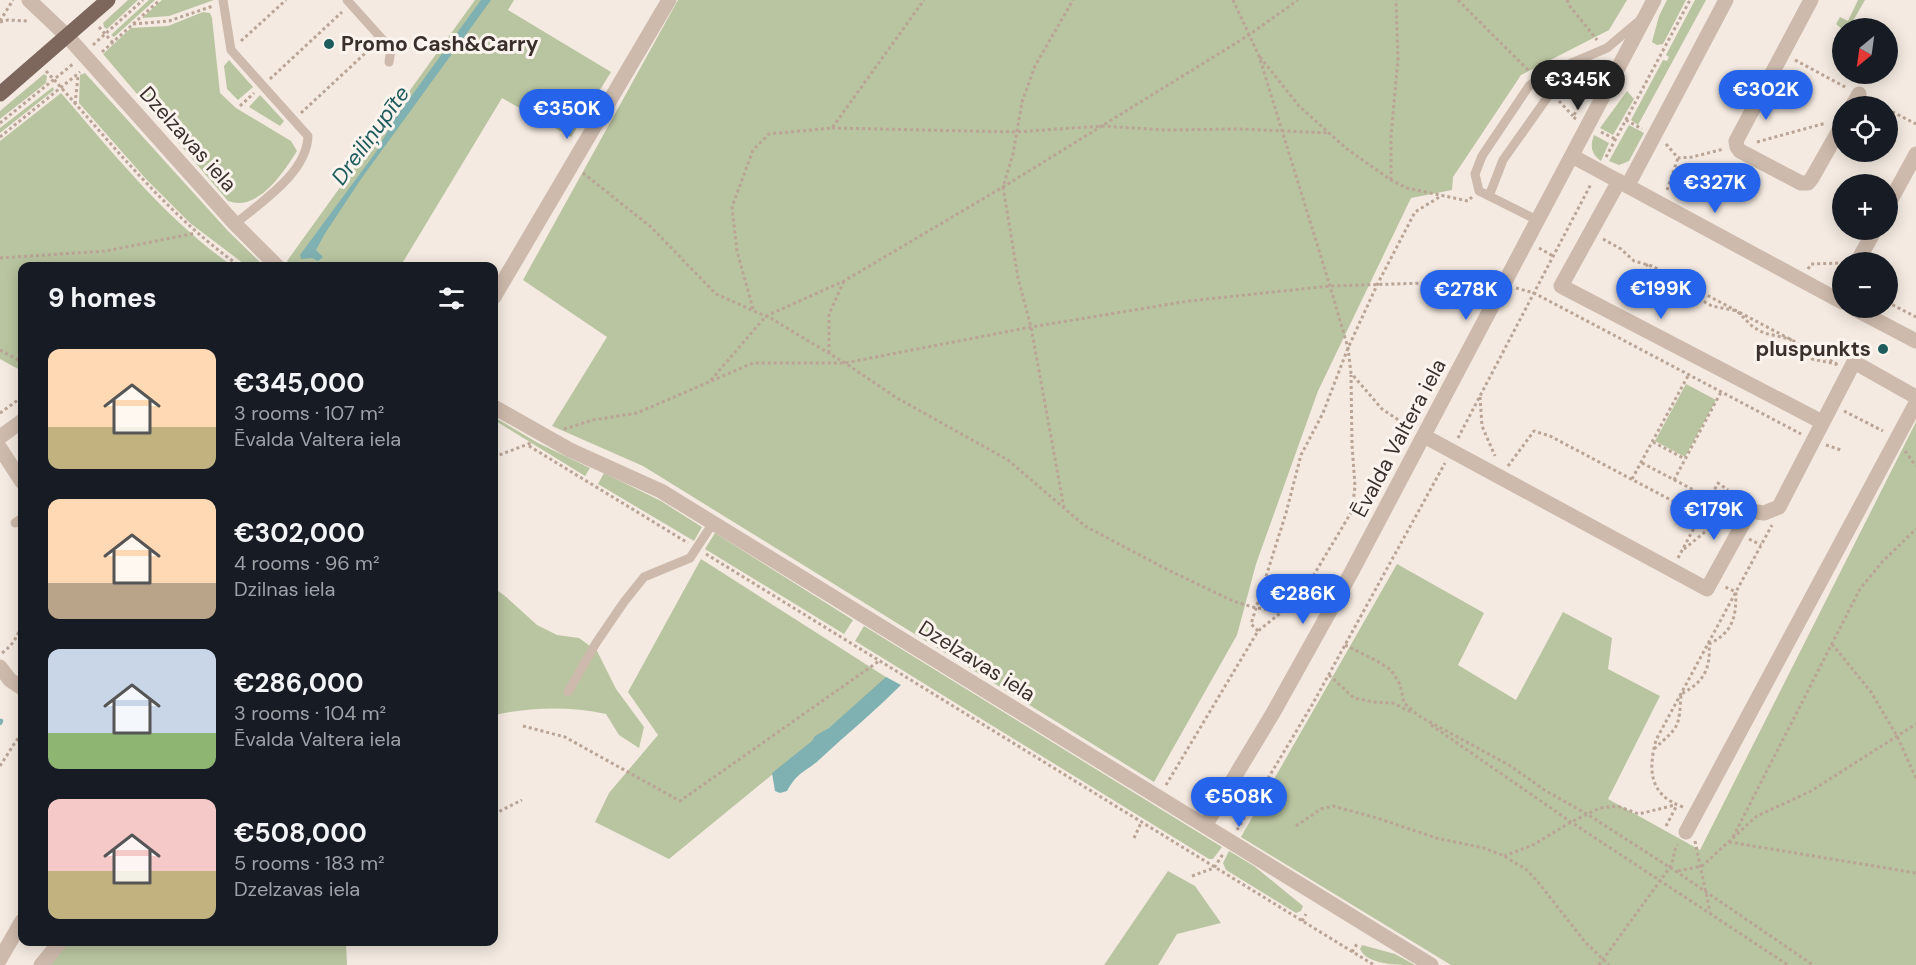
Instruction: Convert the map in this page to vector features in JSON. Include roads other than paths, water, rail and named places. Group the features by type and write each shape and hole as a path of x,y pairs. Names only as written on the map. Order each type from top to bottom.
{"main road":[{"path":"0,94 108,0"}],"street":[{"name":"Dzelzavas iela","path":"29,0 68,37 235,224 273,262"},
{"path":"498,290 669,0"},
{"name":"Ēvalda Valtera iela","path":"1204,826 1346,583 1654,0"},
{"path":"1726,0 1623,183 1561,286 1822,422"},
{"path":"1811,0 1736,141 1740,151 1801,183 1808,183 1812,178 1832,143"},
{"path":"1898,187 1916,154"},
{"path":"1572,156 1832,293"},
{"path":"1872,318 1916,341"},
{"path":"1424,436 1707,589 1750,511 1764,513 1779,507 1832,404 1841,369 1854,362 1916,397"},
{"path":"1686,832 1916,403"},
{"name":"Dzelzavas iela","path":"498,409 570,450 661,491 1431,965"},
{"path":"0,437 18,424"},
{"path":"0,448 18,476"},
{"path":"1,667 10,680 18,685"},
{"path":"0,959 18,928"},
{"path":"41,965 57,946"}],"lane":[{"path":"223,0 231,50 308,136 308,147 289,179 235,224"},
{"path":"348,2 391,49 389,62"},
{"path":"1537,220 1479,191 1475,174 1482,156 1529,86 1546,74 1607,48 1646,16"},
{"path":"1489,196 1503,160 1572,63"},
{"path":"1732,499 1750,511"},
{"path":"568,692 596,643 644,577 690,558 713,523"}],"water":[{"name":"Dreiliņupīte","path":"481,0 491,0 361,179 324,235 316,250 323,257 318,261 312,258 301,259 300,255 376,152 394,120"},
{"path":"886,677 901,685 820,759 799,775 787,791 780,793 775,791 772,773 812,741 815,736 829,728"}],"place":[{"name":"Promo Cash&Carry","path":"329,44"},
{"name":"pluspunkts","path":"1883,349"}]}
